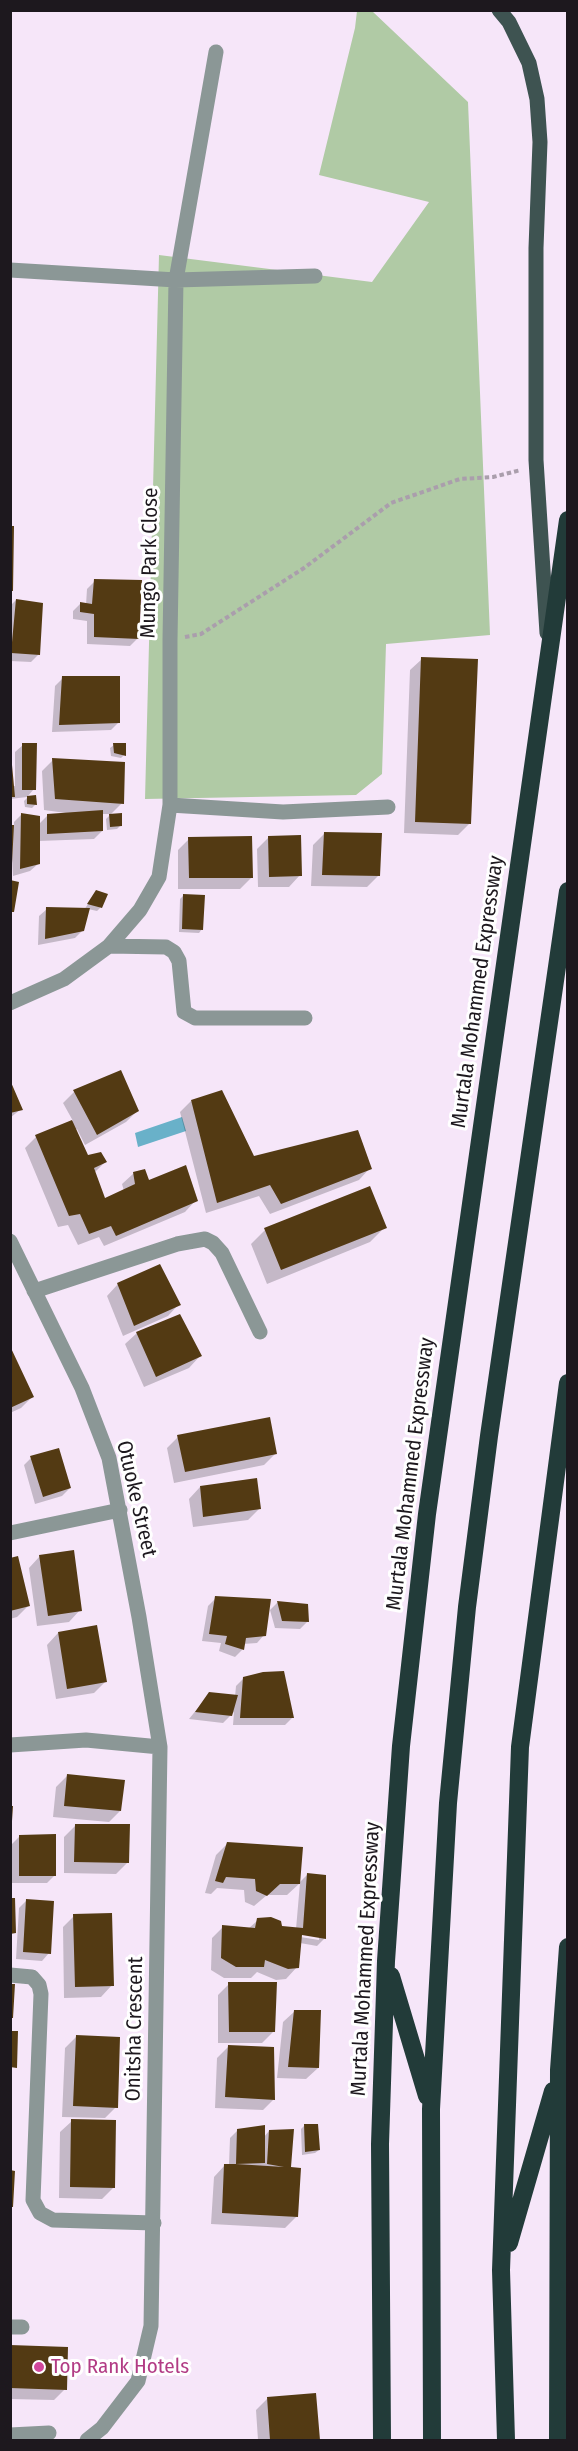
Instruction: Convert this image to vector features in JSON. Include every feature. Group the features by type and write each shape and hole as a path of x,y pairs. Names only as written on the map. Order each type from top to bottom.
{"highway":[{"name":"Murtala Mohammed Expressway","path":"382,2440 380,2144 386,1961 401,1746 426,1525 567,525"},
{"path":"432,2440 431,2109 448,1803 467,1607 567,891"},
{"path":"506,2440 501,2271 520,1747 567,1383"},
{"path":"558,2440 559,2070 567,1947"},
{"path":"386,1961 431,2109"},
{"path":"501,2271 559,2070"}],"main road":[{"path":"499,10 509,22 529,63 537,99 540,142 536,248 536,460 549,654"}],"street":[{"name":"Mungo Park Close","path":"10,1003 64,980 109,946 141,910 159,877 170,805 170,640 176,280 216,52"},
{"path":"10,270 176,280 315,276"},
{"path":"170,805 283,812 388,807"},
{"path":"109,946 166,947 174,952 179,961 184,1012 195,1018 304,1018"},
{"path":"34,1291 192,1239 205,1239 213,1243 222,1253 260,1332"},
{"name":"Otuoke Street","path":"10,1241 86,1398 109,1458 160,1747"},
{"path":"10,1533 120,1510"},
{"path":"10,1745 86,1740 160,1747"},
{"name":"Onitsha Crescent","path":"87,2440 102,2428 138,2381 151,2326 160,1747"},
{"path":"10,1975 32,1977 39,1984 33,2200 40,2214 53,2220 154,2223"},
{"path":"10,2435 49,2433"}],"path":[{"path":"170,640 201,634 304,568 392,503 460,479 493,477 519,471 536,460"}],"green space":[{"path":"357,11 372,11 468,102 490,635 386,644 382,774 356,795 145,799 159,255 372,282 429,202 319,175 355,28"}],"water":[{"path":"182,1117 186,1131 138,1147 135,1133"}],"building":[{"path":"10,526 14,526 13,591 10,591"},
{"path":"94,579 142,580 139,639 94,637 94,614 80,612 80,602 92,604"},
{"path":"16,599 43,603 40,655 11,653"},
{"path":"421,657 478,659 471,824 415,822"},
{"path":"62,676 120,676 120,723 59,725"},
{"path":"22,743 37,743 36,790 22,790"},
{"path":"113,743 126,743 126,756 114,753"},
{"path":"52,758 125,762 124,804 55,799"},
{"path":"10,765 12,765 15,797 10,797"},
{"path":"36,795 37,805 27,804 27,796"},
{"path":"103,810 103,831 47,834 47,814"},
{"path":"21,813 40,816 40,864 20,869"},
{"path":"122,813 122,826 110,827 109,814"},
{"path":"10,825 14,825 12,863 10,863"},
{"path":"324,832 382,833 380,876 322,875"},
{"path":"301,835 302,876 269,877 268,836"},
{"path":"252,836 253,878 189,878 188,837"},
{"path":"10,880 19,882 14,912 10,912"},
{"path":"96,890 108,894 102,908 87,904"},
{"path":"183,894 205,895 203,930 182,929"},
{"path":"46,907 90,908 84,931 45,939"},
{"path":"121,1070 139,1111 97,1135 73,1090"},
{"path":"10,1080 23,1110 10,1113"},
{"path":"222,1090 254,1156 358,1130 372,1169 281,1204 270,1185 217,1203 191,1100"},
{"path":"72,1120 88,1155 101,1152 107,1162 94,1168 105,1198 135,1184 133,1172 145,1169 149,1180 186,1165 198,1201 116,1236 111,1226 89,1234 80,1214 69,1216 35,1135"},
{"path":"370,1186 387,1228 281,1270 264,1228"},
{"path":"160,1264 181,1305 134,1326 117,1283"},
{"path":"180,1314 202,1356 156,1377 136,1332"},
{"path":"10,1346 34,1397 10,1408"},
{"path":"270,1417 277,1454 185,1472 177,1435"},
{"path":"59,1448 71,1488 43,1497 30,1456"},
{"path":"257,1478 261,1509 203,1517 200,1486"},
{"path":"74,1550 82,1611 48,1616 39,1555"},
{"path":"18,1556 30,1606 10,1611 10,1558"},
{"path":"215,1596 271,1599 266,1636 246,1638 244,1650 225,1644 227,1636 209,1634"},
{"path":"277,1601 308,1604 309,1622 282,1621"},
{"path":"97,1625 107,1682 67,1689 58,1632"},
{"path":"284,1671 294,1718 240,1718 243,1677 263,1672"},
{"path":"209,1692 238,1695 232,1716 195,1712"},
{"path":"67,1774 125,1780 121,1811 64,1806"},
{"path":"10,1806 13,1806 12,1821 10,1821"},
{"path":"75,1824 130,1824 129,1863 74,1862"},
{"path":"56,1834 56,1876 19,1876 19,1835"},
{"path":"227,1842 303,1847 300,1884 280,1884 267,1896 256,1891 255,1879 226,1877 223,1883 215,1881"},
{"path":"307,1873 326,1875 326,1939 302,1935 299,1968 288,1969 265,1960 264,1967 236,1967 221,1958 222,1925 255,1928 257,1918 271,1917 281,1921 282,1926 303,1928"},
{"path":"10,1898 15,1898 16,1933 10,1934"},
{"path":"26,1899 54,1901 51,1954 23,1952"},
{"path":"112,1913 114,1986 75,1987 73,1914"},
{"path":"228,1982 277,1982 275,2032 229,2032"},
{"path":"10,1984 15,1984 13,2018 10,2018"},
{"path":"294,2010 321,2010 319,2068 288,2067"},
{"path":"10,2031 18,2031 17,2068 10,2067"},
{"path":"76,2035 120,2037 118,2108 73,2106"},
{"path":"228,2045 274,2047 275,2100 225,2097"},
{"path":"71,2119 116,2120 115,2188 70,2187"},
{"path":"304,2124 318,2124 320,2150 305,2152"},
{"path":"265,2125 265,2163 236,2164 237,2129"},
{"path":"294,2129 291,2167 301,2168 298,2217 222,2213 224,2164 284,2167 267,2164 269,2130"},
{"path":"10,2170 15,2171 13,2207 10,2207"},
{"name":"Top Rank Hotels","path":"10,2345 68,2347 67,2390 10,2388"},
{"path":"316,2393 320,2440 270,2440 267,2397"}],"place":[{"name":"Top Rank Hotels","path":"39,2367"}]}
